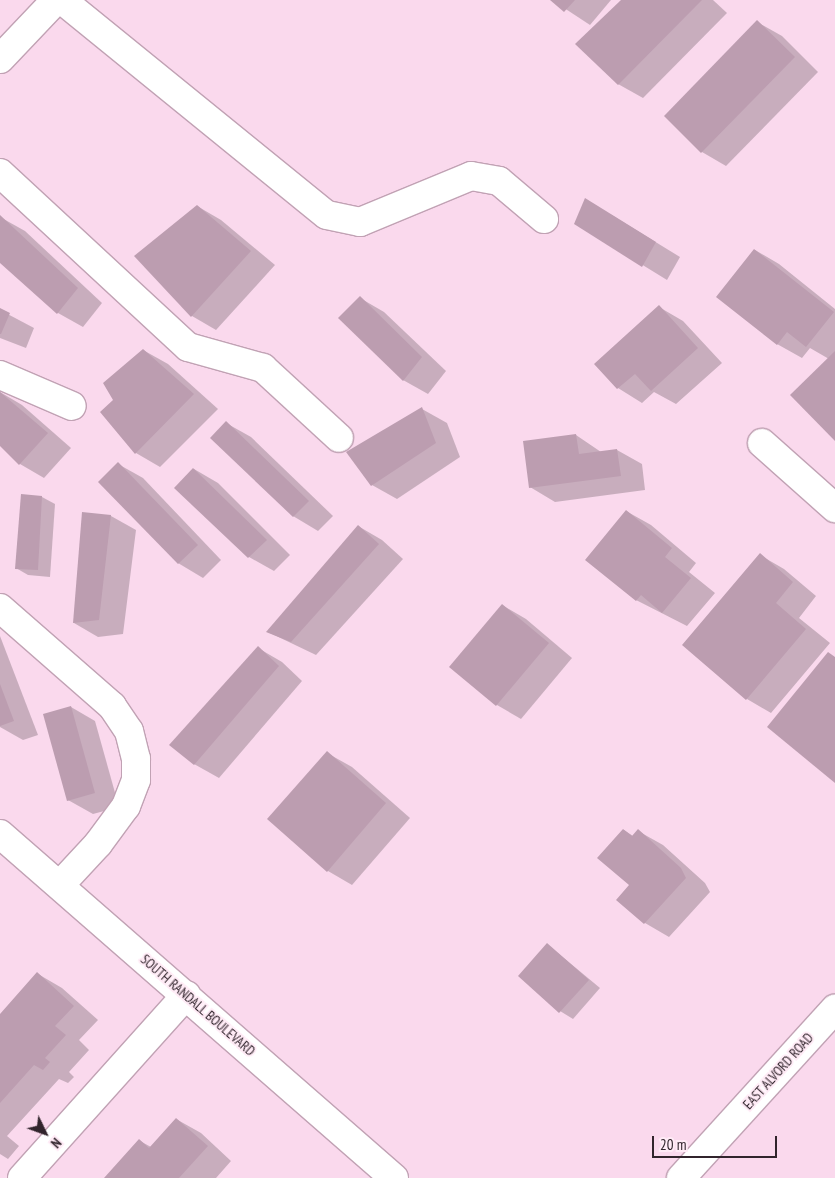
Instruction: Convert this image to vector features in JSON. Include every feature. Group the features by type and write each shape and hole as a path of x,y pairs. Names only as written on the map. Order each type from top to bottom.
{"street":[{"path":"0,58 56,0"},
{"path":"62,0 327,215 360,222 471,176 498,181 544,219"},
{"path":"0,173 188,347 263,368 339,438"},
{"path":"0,374 72,406"},
{"path":"762,443 835,508"},
{"path":"0,608 112,706 129,731 136,759 136,780 126,806 98,844 60,885"},
{"name":"SOUTH RANDALL BOULEVARD","path":"0,834 394,1178"},
{"path":"22,1178 186,995"},
{"name":"EAST ALVORD ROAD","path":"682,1178 835,1009"}],"building":[{"path":"550,0 575,0 564,12"},
{"path":"621,0 702,0 618,85 575,44"},
{"path":"757,20 795,57 701,153 664,116"},
{"path":"585,198 656,242 642,267 574,224"},
{"path":"197,205 251,251 191,317 134,256"},
{"path":"0,215 78,288 57,314 0,263"},
{"path":"754,249 834,312 806,347 787,332 777,345 716,297"},
{"path":"360,296 422,357 403,381 338,318"},
{"path":"659,305 698,348 651,391 635,374 617,389 594,364"},
{"path":"0,308 10,313 1,334 0,334"},
{"path":"143,349 194,394 135,454 100,412 113,400 103,383"},
{"path":"835,351 835,441 790,395"},
{"path":"0,392 48,433 19,465 0,446"},
{"path":"422,407 436,443 371,486 346,452"},
{"path":"226,421 309,501 293,517 210,438"},
{"path":"576,434 579,454 617,449 621,476 529,488 523,441"},
{"path":"118,462 198,545 178,564 98,482"},
{"path":"193,468 267,540 248,558 174,488"},
{"path":"21,494 42,496 38,570 15,569"},
{"path":"626,510 672,548 665,557 691,578 662,613 641,595 636,601 585,560"},
{"path":"82,512 111,515 99,620 73,623"},
{"path":"358,525 379,544 291,642 266,632"},
{"path":"760,553 793,582 776,603 806,629 746,700 682,645"},
{"path":"502,604 549,643 496,706 449,667"},
{"path":"258,646 279,666 194,765 169,745"},
{"path":"828,652 835,657 835,783 767,727"},
{"path":"0,684 14,721 0,726"},
{"path":"71,706 95,793 67,801 43,714"},
{"path":"327,751 386,803 327,872 267,819"},
{"path":"623,829 632,836 638,829 681,868 686,878 644,924 616,900 629,885 597,858"},
{"path":"547,943 589,980 559,1013 518,976"},
{"path":"37,972 74,1006 55,1026 66,1035 45,1058 50,1062 43,1070 34,1065 0,1103 0,1014"},
{"path":"176,1118 208,1146 179,1178 104,1178 139,1139 149,1148"}]}
